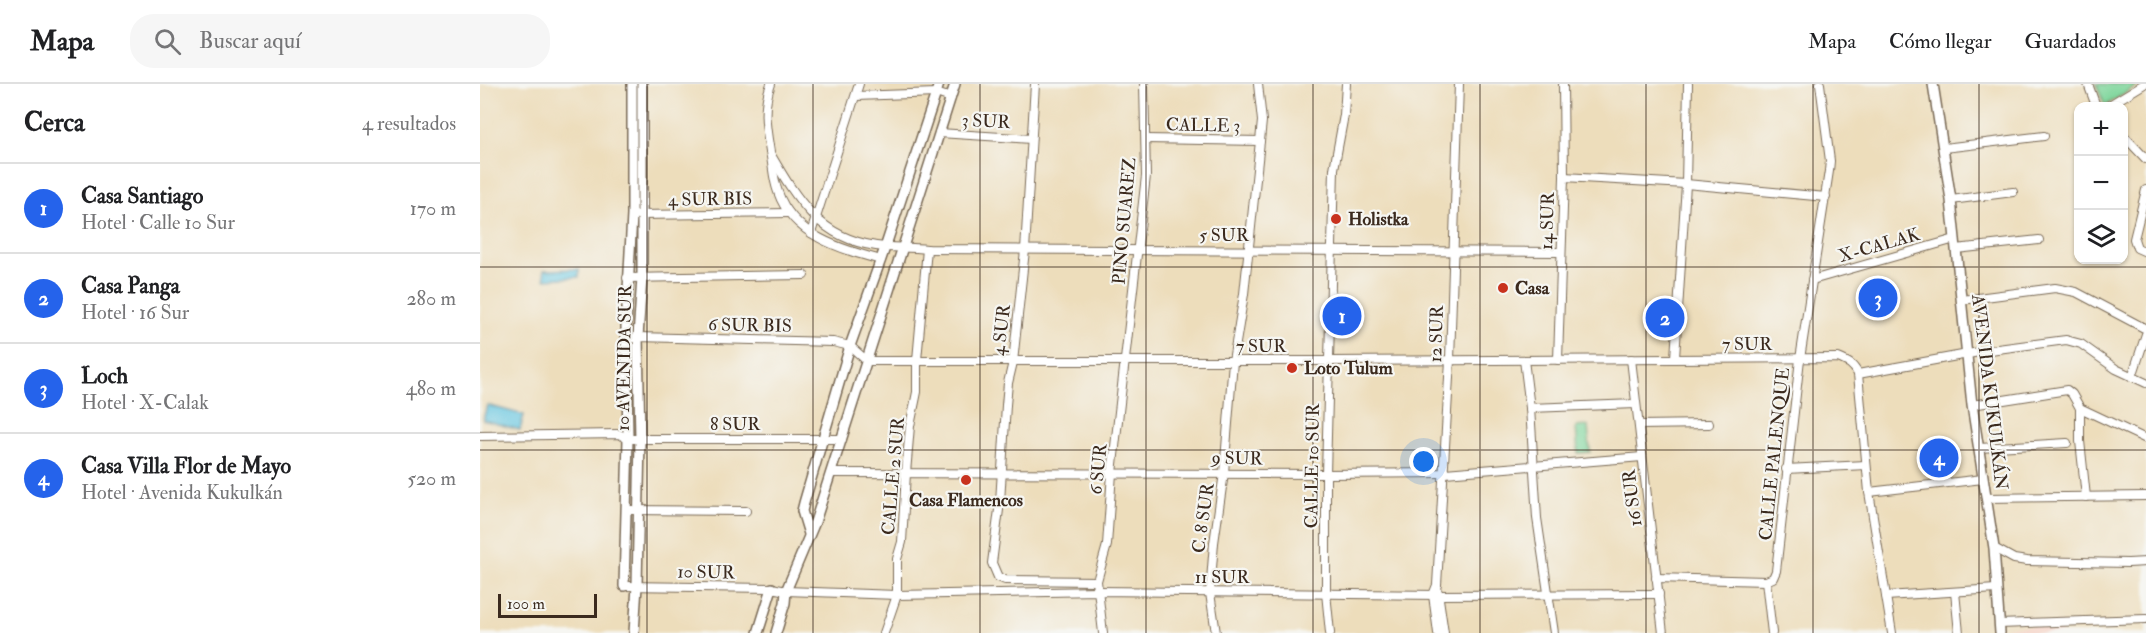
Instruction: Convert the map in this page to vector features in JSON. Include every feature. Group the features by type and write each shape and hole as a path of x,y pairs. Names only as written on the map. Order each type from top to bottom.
{"street":[{"path":"624,586 628,439 627,278 632,215 632,84"},
{"name":"10 AVENIDA SUR","path":"634,633 640,439 638,337 642,276 642,84"},
{"path":"771,84 764,121 777,191 783,206 811,233 851,252 881,260"},
{"path":"811,233 859,84"},
{"path":"776,633 785,603 786,591 815,522 955,84"},
{"name":"4 SUR","path":"1035,84 1025,249 1013,362 1008,383 1000,502 992,563 998,577 1005,580 1097,581"},
{"name":"PINO SUAREZ","path":"1126,360 1146,176 1144,84"},
{"name":"C. 8 SUR","path":"1216,633 1210,593 1214,543 1224,473 1233,361 1244,294 1262,121 1258,84"},
{"name":"CALLE 10 SUR","path":"1330,633 1326,594 1326,474 1334,169 1344,115 1346,84"},
{"name":"12 SUR","path":"1436,595 1445,473 1459,84"},
{"name":"14 SUR","path":"1558,360 1563,84"},
{"path":"1675,358 1686,184 1689,84"},
{"name":"CALLE PALENQUE","path":"1769,580 1776,571 1800,359 1830,161 1820,84"},
{"name":"AVENIDA KUKULKÁN","path":"1933,84 1951,200 1972,405 1994,548 1999,628"},
{"path":"2088,84 2095,102"},
{"path":"2115,102 2144,84"},
{"path":"856,96 937,89 951,98"},
{"path":"809,534 802,511 850,346 937,89"},
{"name":"3 SUR","path":"939,133 1031,139"},
{"path":"1944,147 2044,136"},
{"name":"CALLE 3","path":"1146,139 1260,141"},
{"path":"2128,140 2146,159"},
{"path":"771,155 785,179 816,220"},
{"path":"1563,177 1686,184 1826,197"},
{"path":"2146,190 2134,239 2137,248 2146,252"},
{"path":"1951,200 2013,192"},
{"name":"4 SUR BIS","path":"632,215 789,213"},
{"name":"5 SUR","path":"816,220 844,237 867,244 927,249 1561,252"},
{"name":"X-CALAK","path":"1812,280 1956,244 2039,240"},
{"name":"CALLE 2 SUR","path":"884,633 897,595 897,559 902,542 909,435 917,392 917,360 927,249"},
{"path":"627,278 804,275"},
{"path":"1962,300 2064,288 2146,328"},
{"path":"2132,377 2146,334"},
{"name":"6 SUR BIS","path":"627,339 638,337 833,342 850,346"},
{"path":"1892,633 1869,492 1858,374 2001,349 2073,341 2081,344 2116,369 2146,383"},
{"path":"850,346 867,360"},
{"name":"7 SUR","path":"867,360 1013,362 1838,358 1849,362 1858,374"},
{"name":"16 SUR","path":"1631,359 1663,633"},
{"name":"6 SUR","path":"1097,581 1107,545 1112,473 1126,360"},
{"path":"1524,360 1530,408 1537,518 1554,633"},
{"path":"1972,405 2067,390 2072,393 2080,408 2080,441 2086,497"},
{"path":"1530,408 1636,404"},
{"path":"2080,408 2146,439"},
{"path":"1639,425 1709,424"},
{"name":"8 SUR","path":"480,436 619,434 628,439 842,439"},
{"path":"1979,448 2067,443"},
{"name":"9 SUR","path":"831,473 1445,473 1642,457"},
{"path":"1786,469 1866,465"},
{"path":"1869,492 1983,479"},
{"path":"1986,498 2146,496"},
{"path":"627,510 746,511"},
{"path":"1994,548 2014,559 2027,561 2146,562"},
{"path":"1656,578 1769,580 1772,633"},
{"path":"1097,581 1103,633"},
{"name":"10 SUR","path":"624,586 772,588 786,591"},
{"path":"758,633 772,588"},
{"path":"1886,596 1996,589"},
{"name":"11 SUR","path":"786,591 897,595 1098,591 1436,595 1659,594"},
{"path":"1955,592 1959,633"},
{"path":"1436,595 1438,633"},
{"path":"1436,595 1443,633"},
{"path":"1999,628 2146,619"}],"shaded area":[{"path":"2061,624 2062,633 2007,633 2006,627"}],"green space":[{"path":"2096,84 2140,84 2111,102 2103,102"},
{"path":"1588,426 1590,452 1578,453 1576,427"}],"water":[{"path":"579,269 579,277 545,279 544,270"},
{"path":"487,405 524,415 520,430 483,420"}],"place":[{"name":"Holistka","path":"1336,219"},
{"name":"Casa","path":"1503,288"},
{"name":"Loch","path":"1878,298"},
{"name":"Casa Santiago","path":"1342,316"},
{"name":"Casa Panga","path":"1665,318"},
{"name":"Loto Tulum","path":"1292,368"},
{"name":"Casa Villa Flor de Mayo","path":"1939,458"},
{"name":"Casa Flamencos","path":"966,480"}]}
